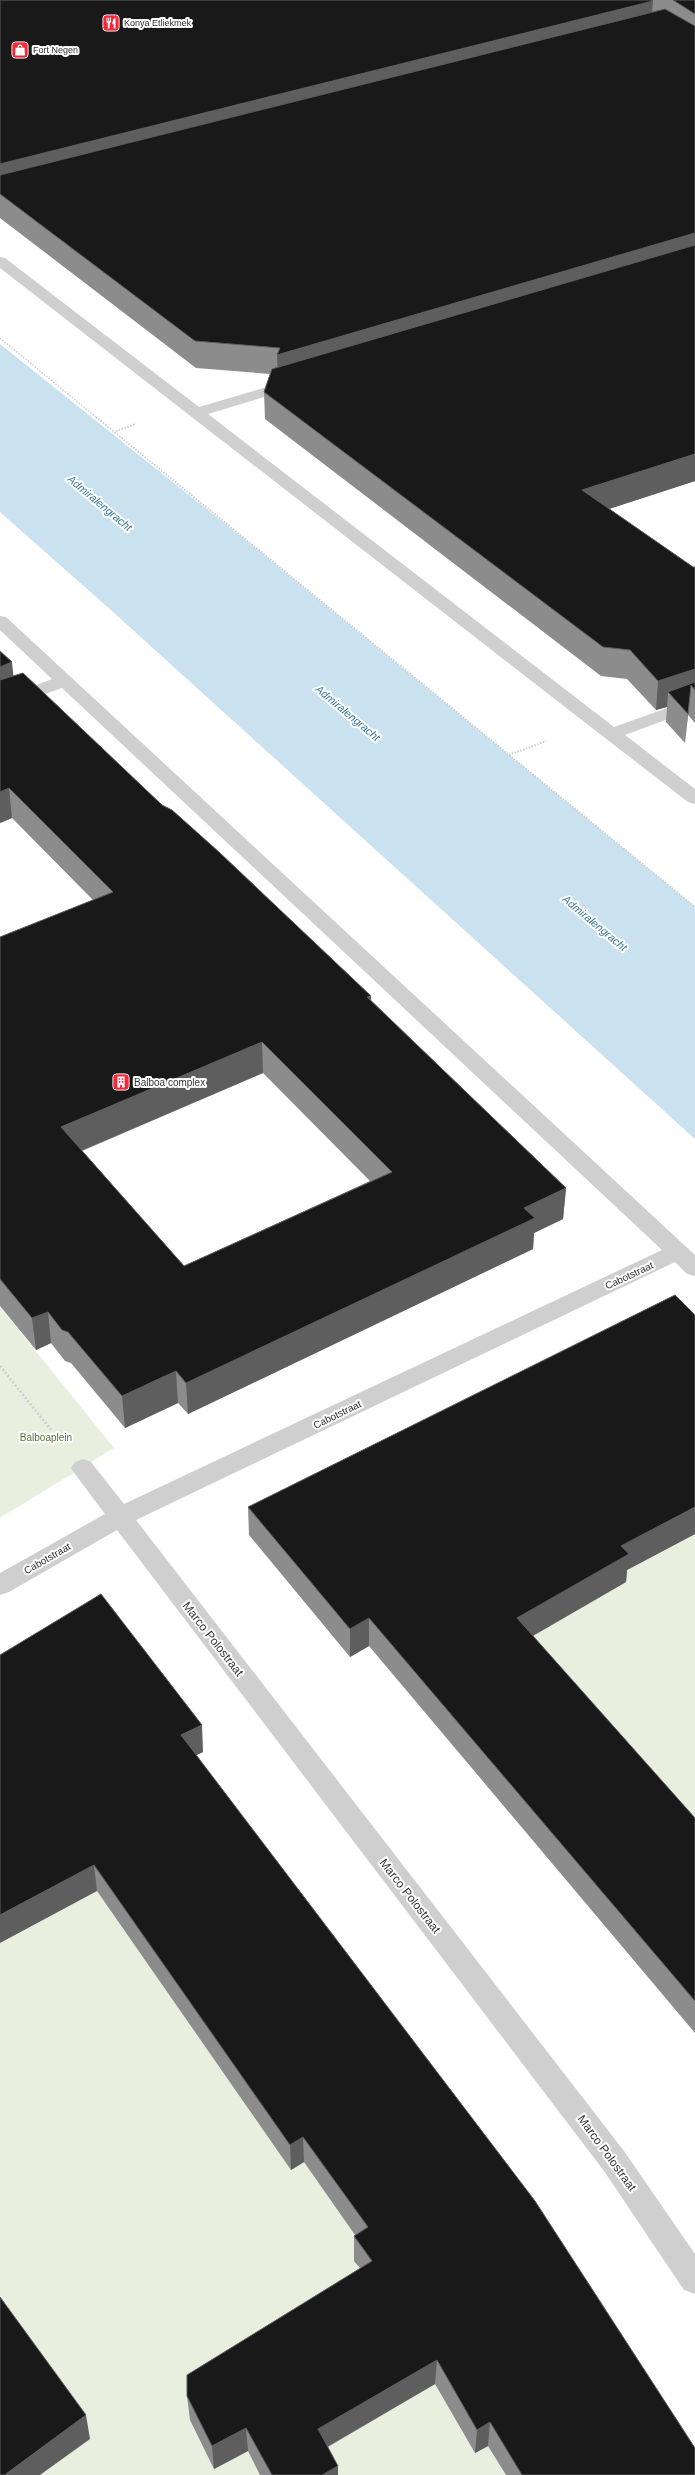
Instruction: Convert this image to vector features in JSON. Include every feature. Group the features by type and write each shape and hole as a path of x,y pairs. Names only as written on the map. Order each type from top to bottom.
{"street":[{"path":"0,261 198,412 695,798"},
{"path":"198,412 305,380"},
{"path":"0,621 695,1268"},
{"path":"0,705 64,682"},
{"path":"611,734 695,702"},
{"name":"Cabotstraat","path":"0,1586 119,1517 274,1445 330,1416 678,1252"},
{"path":"83,1468 119,1517"},
{"name":"Marco Polostraat","path":"119,1517 614,2161 695,2280"}],"path":[{"path":"0,338 695,907"}],"green space":[{"name":"Balboaplein","path":"0,1307 114,1448 0,1518"},
{"path":"695,1408 695,1896 375,1548"},
{"path":"0,1753 602,2475 35,2475 0,2353"}],"water":[{"name":"Admiralengracht","path":"0,344 259,551 695,907 695,1139 113,612 0,512"}],"building":[{"path":"0,0 651,0 653,1 0,164"},
{"path":"673,0 695,0 695,14"},
{"path":"665,9 695,26 695,233 277,355 280,348 195,341 0,194 0,175"},
{"path":"695,245 695,454 582,490 695,567 695,669 658,681 630,650 603,647 264,392 272,369"},
{"path":"0,651 12,662 0,667"},
{"name":"Balboa complex","path":"23,673 162,805 172,810 219,852 371,996 367,997 566,1188 524,1208 535,1218 186,1383 176,1371 122,1396 68,1332 62,1330 48,1312 32,1318 0,1279 0,937 113,892 9,788 0,792 0,680","holes":["262,1042 392,1172 184,1266 61,1127"]},
{"path":"695,682 695,690 691,685 688,714 668,692"},
{"path":"675,1295 695,1315 695,1507 621,1546 629,1554 517,1618 695,1818 695,2001 369,1618 350,1629 248,1507"},
{"path":"101,1594 202,1725 181,1735 535,2201 695,2448 695,2475 522,2475 490,2422 477,2430 437,2360 318,2429 338,2466 322,2475 272,2475 246,2428 212,2446 187,2396 187,2375 372,2261 354,2236 368,2227 303,2137 290,2145 94,1865 0,1915 0,1655"},
{"path":"0,2297 86,2415 6,2475 0,2475"}],"place":[{"name":"Konya Etliekmek","path":"111,23"},
{"name":"Fort Negen","path":"20,50"},
{"name":"Balboa complex","path":"121,1082"}]}
